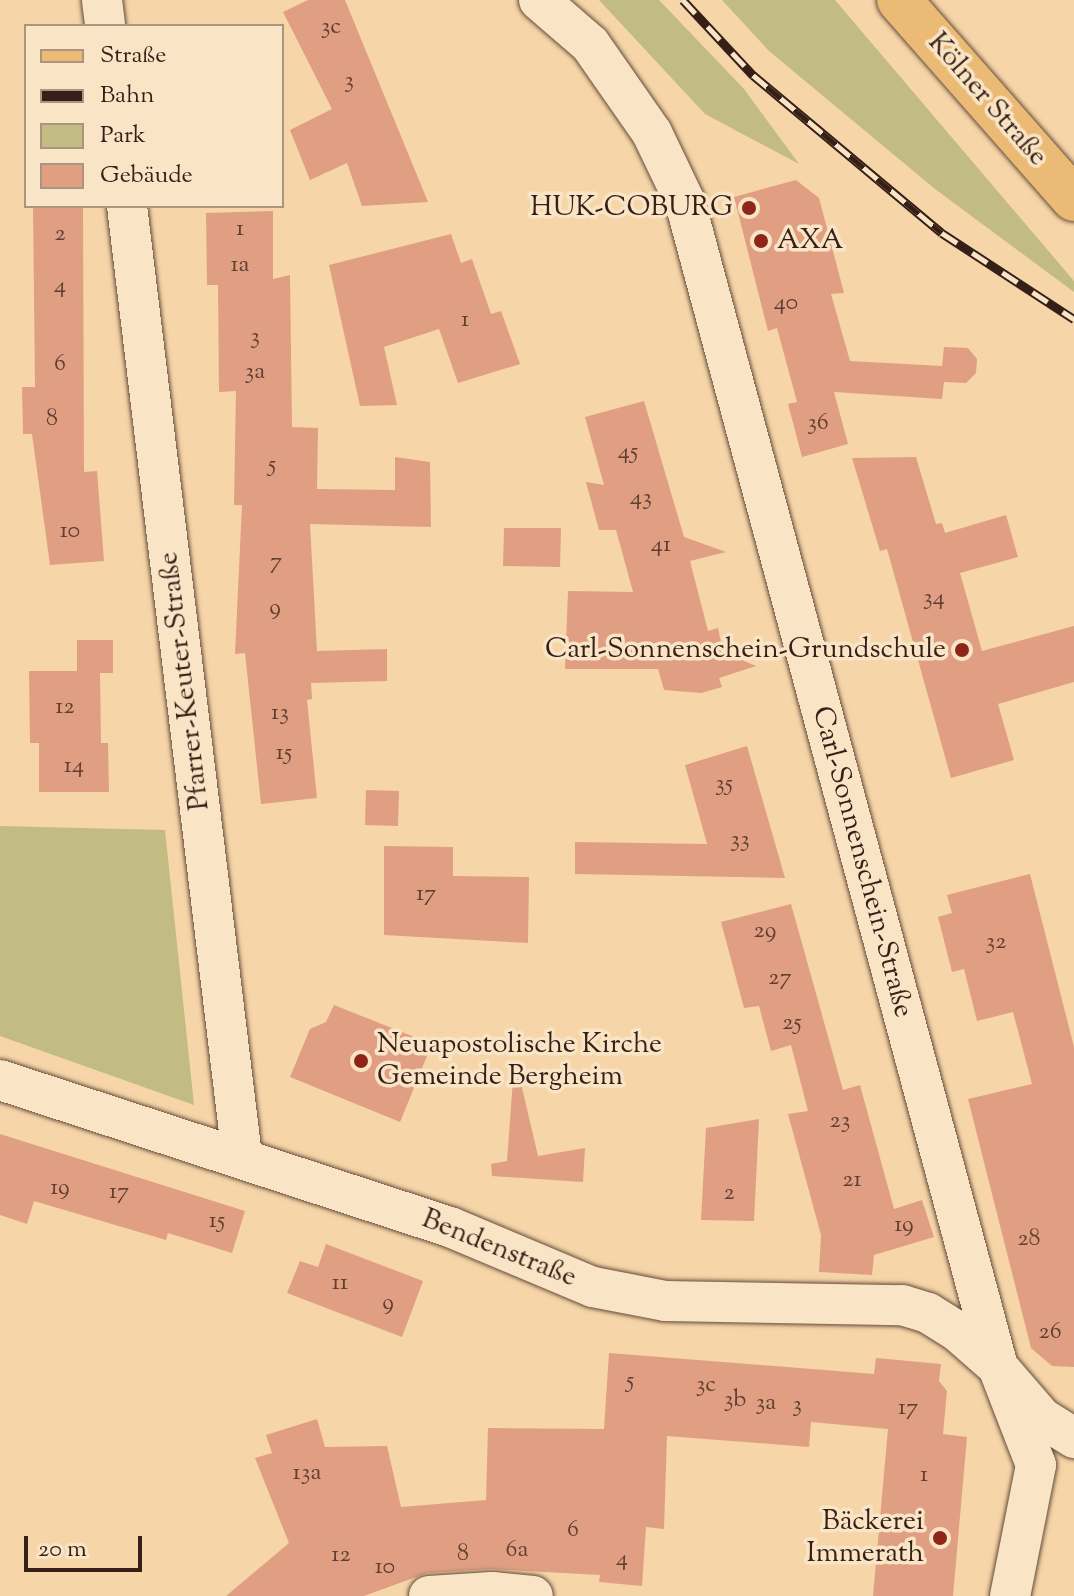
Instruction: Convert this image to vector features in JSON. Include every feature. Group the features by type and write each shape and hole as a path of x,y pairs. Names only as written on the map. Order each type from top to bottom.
{"main road":[{"name":"Kölner Straße","path":"899,0 1074,199"}],"street":[{"path":"102,0 105,24"},
{"name":"Carl-Sonnenschein-Straße","path":"539,0 590,44 652,133 685,202 998,1367 1042,1418 1074,1438"},
{"name":"Pfarrer-Keuter-Straße","path":"127,208 242,1156"},
{"name":"Bendenstraße","path":"0,1080 242,1156 450,1227 593,1287 665,1301 902,1305 957,1331 998,1367"},
{"path":"998,1367 1036,1465 1010,1596"},
{"path":"429,1596 492,1592 533,1596"}],"green space":[{"path":"599,0 659,0 744,89 799,164 705,114"},
{"path":"722,0 835,0 1074,281 1074,292 935,189 769,51"},
{"path":"0,826 165,830 194,1105 0,1036"}],"building":[{"path":"308,0 345,0 428,202 362,206 347,163 310,180 290,130 332,109 283,12"},
{"path":"796,180 819,198 844,293 831,294 850,361 942,366 944,347 968,348 977,359 976,373 966,383 944,382 942,399 834,392 848,444 802,457 788,404 797,402 777,328 768,331 734,197"},
{"path":"33,208 83,208 84,472 97,471 104,561 50,565 32,434 23,434 22,387 35,387"},
{"path":"273,211 273,279 290,275 292,427 318,428 317,489 395,490 395,457 430,462 431,527 310,524 317,651 387,649 387,681 311,683 312,699 307,700 317,798 261,804 245,653 235,654 242,505 234,505 236,391 219,392 218,285 207,285 206,213"},
{"path":"451,234 461,263 472,259 491,314 501,311 520,364 458,383 439,329 384,347 397,405 360,406 329,265"},
{"path":"644,401 684,537 726,552 690,561 708,631 718,628 723,652 756,666 719,678 722,687 701,693 664,690 658,669 565,669 568,591 633,592 616,530 599,530 586,482 604,485 585,417"},
{"path":"916,457 936,524 942,523 945,533 1006,515 1018,557 960,573 982,651 1074,626 1074,682 998,704 1014,760 951,778 887,549 880,551 852,458"},
{"path":"504,528 561,528 560,567 503,566"},
{"path":"77,640 113,640 113,673 100,673 101,743 108,743 109,792 39,792 39,743 30,743 29,671 77,671"},
{"path":"747,746 785,878 575,874 575,842 707,844 685,765"},
{"path":"366,790 399,791 398,826 365,825"},
{"path":"384,846 453,847 453,876 529,877 528,943 384,935"},
{"path":"1030,874 1074,1047 1074,1367 1052,1366 1031,1348 968,1099 1032,1084 1013,1012 977,1021 964,969 952,972 938,917 952,913 947,895"},
{"path":"791,904 843,1090 860,1085 894,1209 922,1200 934,1237 874,1255 872,1275 819,1272 821,1235 788,1114 808,1111 791,1045 771,1051 759,1006 744,1008 721,922"},
{"name":"Neuapostolische Kirche Gemeinde Bergheim","path":"334,1005 432,1044 400,1122 290,1077 310,1029 326,1022"},
{"path":"513,1079 520,1079 538,1156 585,1148 583,1182 492,1176 491,1164 507,1161"},
{"path":"759,1119 754,1221 701,1220 706,1128"},
{"path":"0,1134 245,1211 232,1253 168,1233 166,1240 34,1201 27,1224 0,1215"},
{"path":"326,1244 423,1281 402,1337 287,1293 300,1261 318,1267"},
{"path":"609,1353 874,1374 876,1358 941,1364 939,1381 947,1391 943,1434 967,1437 953,1596 873,1596 888,1429 811,1422 809,1447 667,1436 664,1529 646,1527 642,1586 599,1582 600,1575 491,1569 427,1573 364,1596 226,1596 289,1543 255,1458 272,1453 266,1435 317,1419 325,1447 387,1446 401,1507 486,1500 488,1428 604,1429"}],"railway":[{"path":"683,0 753,75 942,233 1074,319"}],"place":[{"name":"HUK-COBURG","path":"749,208"},
{"name":"AXA","path":"761,241"},
{"name":"Carl-Sonnenschein-Grundschule","path":"962,650"},
{"name":"Neuapostolische Kirche Gemeinde Bergheim","path":"361,1061"},
{"name":"Bäckerei Immerath","path":"940,1538"}]}
